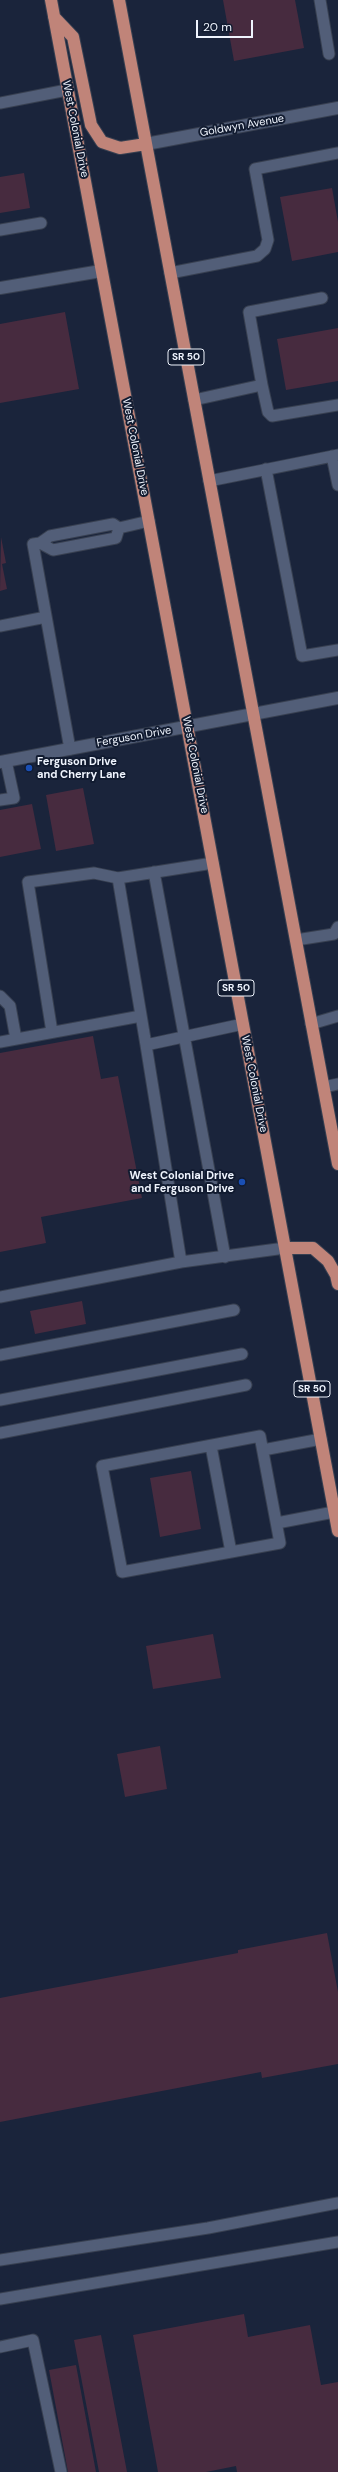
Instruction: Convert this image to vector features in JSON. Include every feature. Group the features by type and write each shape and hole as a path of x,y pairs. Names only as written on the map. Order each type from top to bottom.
{"highway":[{"name":"West Colonial Drive","path":"51,0 338,1531"},
{"name":"SR 50","path":"119,0 252,714 338,1164"},
{"path":"54,17 73,37 90,125 102,142 120,148 146,144"},
{"path":"285,1248 313,1248 328,1261 336,1275 338,1284"}],"street":[{"name":"Goldwyn Avenue","path":"146,144 338,108"},
{"path":"0,288 102,271"},
{"name":"Ferguson Drive","path":"3,761 188,728 338,698"}],"lane":[{"path":"320,0 329,54"},
{"path":"0,103 67,90"},
{"path":"170,273 257,256 265,249 268,240 255,169 338,153"},
{"path":"0,230 41,222"},
{"path":"322,298 249,312 268,412 272,416 338,405"},
{"path":"194,400 262,385"},
{"path":"209,481 335,455 338,485"},
{"path":"266,470 302,656 338,650"},
{"path":"70,749 33,544 40,543 50,536 114,524 120,528 148,521"},
{"path":"40,543 53,550 116,538 120,528"},
{"path":"83,530 85,543"},
{"path":"0,626 46,618"},
{"path":"0,800 14,798 3,761"},
{"path":"52,1032 28,882 94,873 118,878 213,864"},
{"path":"154,872 225,1257"},
{"path":"118,878 181,1262"},
{"path":"296,940 337,933"},
{"path":"0,996 10,1006 16,1039"},
{"path":"0,1042 141,1016"},
{"path":"311,1024 338,1016"},
{"path":"146,1045 243,1024"},
{"path":"324,1088 338,1084"},
{"path":"0,1297 181,1262 285,1248"},
{"path":"0,1355 234,1310"},
{"path":"0,1400 242,1354"},
{"path":"0,1433 246,1385"},
{"path":"260,1436 280,1542 122,1572 102,1466 211,1446 260,1436"},
{"path":"263,1450 321,1439"},
{"path":"211,1446 231,1552"},
{"path":"276,1523 334,1512"},
{"path":"0,2260 208,2228 338,2203"},
{"path":"0,2299 338,2242"},
{"path":"0,2347 33,2340 61,2472"}],"building":[{"path":"223,0 295,0 304,48 234,61"},
{"path":"24,173 30,208 0,213 0,177"},
{"path":"332,188 338,222 338,252 292,261 280,197"},
{"path":"65,312 79,389 0,403 0,324"},
{"path":"338,328 338,381 286,390 277,339"},
{"path":"1,537 6,563 2,564 7,589 0,591"},
{"path":"83,788 94,844 56,851 46,795"},
{"path":"32,804 41,849 0,857 0,810"},
{"path":"93,1036 101,1079 118,1076 142,1198 41,1217 46,1243 0,1252 0,1053"},
{"path":"82,1301 86,1324 35,1334 30,1311"},
{"path":"191,1471 201,1529 160,1537 150,1478"},
{"path":"213,1634 221,1678 153,1689 146,1646"},
{"path":"160,1746 167,1789 125,1797 117,1754"},
{"path":"327,1933 338,1992 338,2064 262,2078 261,2072 0,2122 0,1998 238,1953 238,1950"},
{"path":"244,2314 248,2337 310,2325 321,2385 338,2382 338,2472 237,2472 236,2466 206,2472 158,2472 133,2335"},
{"path":"101,2335 127,2472 99,2472 74,2340"},
{"path":"76,2365 96,2472 68,2472 49,2370"}],"place":[{"name":"Ferguson Drive and Cherry Lane","path":"29,768"},
{"name":"West Colonial Drive and Ferguson Drive","path":"242,1182"}]}
